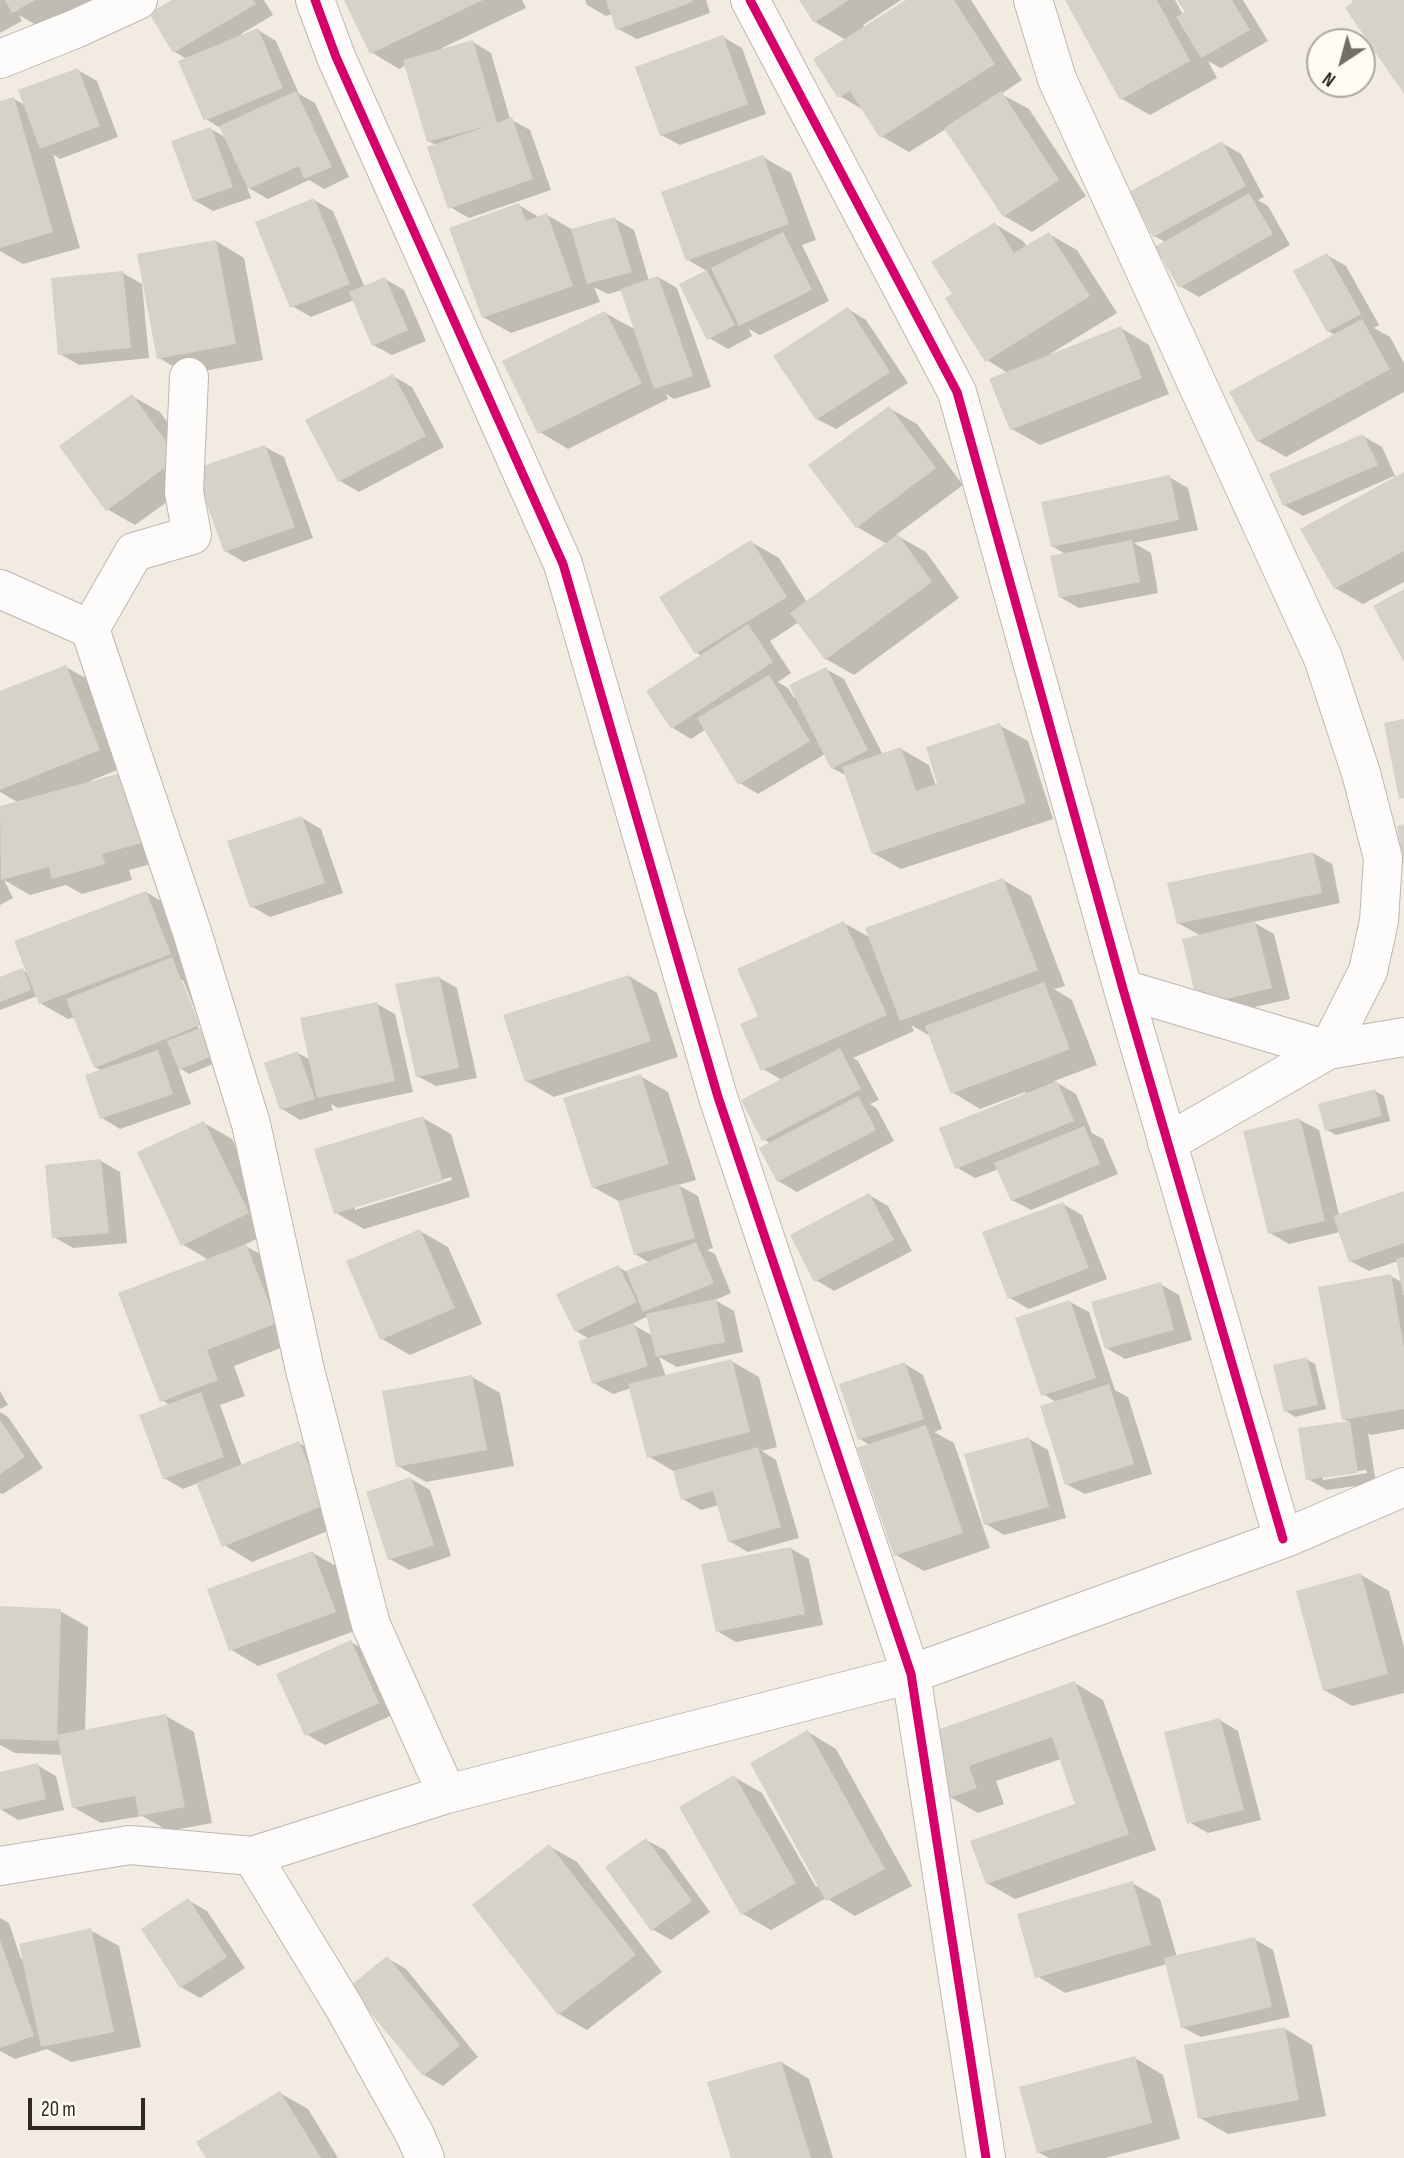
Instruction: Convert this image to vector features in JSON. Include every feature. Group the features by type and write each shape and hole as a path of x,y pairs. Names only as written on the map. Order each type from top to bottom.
{"street":[{"path":"0,59 138,0"},
{"path":"315,0 342,70 563,564 718,1097 911,1674 986,2158"},
{"path":"750,0 957,392 1123,989 1283,1539"},
{"path":"1033,0 1058,79 1323,658 1361,773 1382,858 1379,921 1368,971 1328,1050"},
{"path":"90,629 134,552 192,535 184,492 189,377"},
{"path":"0,589 90,629 191,929 251,1124 305,1370 372,1625 447,1794"},
{"path":"1123,989 1328,1050"},
{"path":"1167,1143 1328,1050 1404,1037"},
{"path":"0,1866 130,1845 252,1856 447,1794 911,1674 1283,1539 1404,1487"},
{"path":"252,1856 344,2007 425,2158"}],"building":[{"path":"5,0 36,0 12,13"},
{"path":"172,0 253,0 256,4 173,53 149,13"},
{"path":"344,0 483,0 370,54"},
{"path":"606,0 692,0 693,2 616,30"},
{"path":"799,0 849,0 814,23"},
{"path":"906,0 954,0 995,64 880,138 850,91 838,98 813,59"},
{"path":"1065,0 1157,0 1190,61 1120,100"},
{"path":"1177,0 1232,0 1250,30 1201,58 1176,17 1185,12"},
{"path":"1352,0 1404,0 1404,94 1376,53 1376,28 1359,28 1345,8"},
{"path":"258,28 283,88 204,121 178,61"},
{"path":"723,35 748,104 660,136 635,67"},
{"path":"473,40 497,123 512,117 533,179 448,209 427,147 487,126 427,142 403,60"},
{"path":"78,68 100,126 40,149 18,90"},
{"path":"296,91 332,167 304,179 299,166 248,189 219,126"},
{"path":"1001,91 1059,180 1003,217 944,128"},
{"path":"14,97 53,232 0,248 0,101"},
{"path":"211,127 233,187 193,201 171,141"},
{"path":"1222,141 1246,186 1153,237 1129,192"},
{"path":"763,155 789,224 686,261 661,192"},
{"path":"1249,193 1273,234 1179,288 1155,247"},
{"path":"314,198 350,284 290,308 255,222"},
{"path":"519,203 526,221 547,213 573,286 482,318 449,228"},
{"path":"615,217 632,272 587,284 571,229"},
{"path":"995,222 1014,253 1049,232 1090,296 985,362 945,298 952,294 931,262"},
{"path":"783,232 812,290 739,326 711,268"},
{"path":"216,240 236,344 157,359 137,254"},
{"path":"1327,253 1361,314 1327,332 1293,271"},
{"path":"707,270 735,325 707,340 679,284"},
{"path":"123,271 131,348 58,355 51,278"},
{"path":"658,276 693,376 654,389 620,289"},
{"path":"385,277 408,330 372,346 349,292"},
{"path":"848,307 890,372 816,420 773,356"},
{"path":"605,311 642,383 538,434 502,361"},
{"path":"1362,319 1390,369 1257,442 1229,392"},
{"path":"1121,326 1142,378 1010,430 989,379"},
{"path":"393,374 426,436 338,482 305,420"},
{"path":"132,394 178,458 106,511 59,446"},
{"path":"889,406 936,468 856,528 808,465"},
{"path":"1363,434 1378,465 1283,506 1269,474"},
{"path":"265,445 295,527 224,552 194,469"},
{"path":"1404,472 1404,551 1334,589 1300,529"},
{"path":"1170,475 1179,520 1051,547 1041,502"},
{"path":"898,534 932,582 825,660 790,613"},
{"path":"751,540 787,597 695,654 659,597"},
{"path":"1132,540 1140,582 1059,598 1050,556"},
{"path":"1404,589 1404,662 1373,606"},
{"path":"748,624 773,662 671,729 646,691"},
{"path":"66,665 100,750 0,790 0,691"},
{"path":"826,667 868,750 831,769 789,685"},
{"path":"769,675 810,741 738,785 697,718"},
{"path":"1404,719 1404,798 1399,799 1384,723"},
{"path":"1000,723 1026,803 872,854 842,767 901,747 916,791 937,784 926,747"},
{"path":"132,770 152,840 102,854 105,864 52,879 49,867 1,880 0,806"},
{"path":"302,816 325,883 250,908 227,841"},
{"path":"1404,824 1404,863 1403,863 1397,826"},
{"path":"1313,852 1322,893 1177,924 1167,883"},
{"path":"1003,878 1038,970 900,1021 865,928"},
{"path":"146,891 171,954 39,1004 14,941"},
{"path":"844,921 887,1015 761,1071 740,1024 758,1016 737,969"},
{"path":"1255,921 1272,988 1198,1006 1182,939"},
{"path":"172,957 200,1025 94,1068 66,999"},
{"path":"23,968 31,990 0,1002 0,977"},
{"path":"629,975 651,1041 525,1082 503,1015"},
{"path":"439,976 459,1068 416,1077 395,984"},
{"path":"1044,982 1070,1049 951,1094 925,1026"},
{"path":"377,1002 395,1081 317,1098 300,1018"},
{"path":"200,1028 212,1056 179,1070 167,1041"},
{"path":"840,1048 861,1089 762,1141 741,1100"},
{"path":"158,1050 173,1094 100,1119 85,1075"},
{"path":"298,1051 315,1099 280,1110 264,1063"},
{"path":"641,1074 669,1164 592,1188 563,1098"},
{"path":"1057,1081 1074,1121 955,1169 939,1128"},
{"path":"1375,1089 1382,1116 1325,1131 1318,1104"},
{"path":"858,1096 876,1130 777,1182 759,1148"},
{"path":"423,1116 443,1181 334,1214 314,1149"},
{"path":"1300,1118 1325,1221 1268,1234 1243,1131"},
{"path":"204,1121 249,1213 181,1246 137,1152"},
{"path":"1084,1126 1100,1164 1011,1201 994,1163"},
{"path":"101,1159 109,1233 52,1238 45,1165"},
{"path":"679,1184 695,1238 634,1255 618,1201"},
{"path":"1404,1191 1404,1243 1349,1262 1333,1216"},
{"path":"869,1193 894,1240 814,1282 790,1235"},
{"path":"1063,1202 1089,1268 1008,1299 982,1232"},
{"path":"420,1229 455,1308 380,1340 346,1261"},
{"path":"696,1242 714,1283 643,1312 626,1271"},
{"path":"246,1244 277,1323 207,1350 218,1380 160,1402 118,1293"},
{"path":"1404,1257 1404,1295 1403,1295 1396,1259"},
{"path":"618,1265 637,1302 575,1332 556,1294"},
{"path":"1391,1274 1404,1348 1404,1409 1342,1420 1318,1287"},
{"path":"1161,1282 1174,1330 1105,1349 1091,1302"},
{"path":"716,1299 725,1342 656,1357 646,1314"},
{"path":"1070,1300 1096,1378 1041,1396 1015,1318"},
{"path":"634,1323 648,1366 592,1384 578,1341"},
{"path":"1307,1357 1318,1405 1284,1412 1273,1365"},
{"path":"732,1359 750,1432 647,1458 628,1384"},
{"path":"905,1362 924,1419 858,1440 839,1384"},
{"path":"472,1375 487,1450 396,1467 382,1391"},
{"path":"1109,1384 1134,1464 1065,1485 1040,1406"},
{"path":"201,1392 224,1457 163,1479 139,1415"},
{"path":"0,1420 25,1457 0,1474"},
{"path":"1350,1421 1358,1473 1306,1480 1298,1428"},
{"path":"926,1425 963,1533 894,1556 857,1448"},
{"path":"1029,1437 1049,1507 984,1525 964,1454"},
{"path":"299,1441 325,1505 222,1547 196,1483"},
{"path":"758,1447 781,1527 728,1542 713,1491 681,1500 673,1471"},
{"path":"411,1477 434,1545 388,1560 366,1492"},
{"path":"791,1547 805,1614 716,1632 701,1564"},
{"path":"313,1551 336,1612 229,1651 207,1589"},
{"path":"1361,1573 1388,1674 1323,1691 1296,1591"},
{"path":"0,1606 61,1609 57,1741 0,1739"},
{"path":"351,1640 379,1703 305,1736 276,1674"},
{"path":"1075,1681 1129,1834 986,1884 970,1841 1075,1804 1052,1737 969,1766 977,1788 949,1798 926,1734"},
{"path":"166,1714 185,1807 139,1816 135,1796 72,1808 57,1735"},
{"path":"1220,1718 1244,1810 1187,1824 1164,1732"},
{"path":"808,1730 885,1869 826,1901 750,1763"},
{"path":"38,1763 46,1799 0,1810 0,1772"},
{"path":"734,1775 796,1883 741,1915 679,1807"},
{"path":"646,1838 692,1901 651,1931 605,1867"},
{"path":"549,1844 636,1955 558,2015 472,1905"},
{"path":"1133,1881 1151,1945 1035,1978 1017,1914"},
{"path":"188,1898 227,1957 180,1988 141,1929"},
{"path":"91,1928 114,2032 41,2047 19,1944"},
{"path":"1255,1937 1272,2007 1181,2028 1164,1958"},
{"path":"0,1940 34,2036 0,2048"},
{"path":"387,1956 460,2045 423,2076 349,1987"},
{"path":"1285,2027 1299,2100 1198,2119 1184,2045"},
{"path":"1135,2056 1152,2123 1037,2153 1019,2087"},
{"path":"781,2061 811,2158 731,2158 707,2082"},
{"path":"280,2091 321,2158 206,2158 196,2142"}],"cycle path":[{"path":"315,0 336,57 563,564 718,1097 911,1674 986,2158"},
{"path":"750,0 957,392 1123,989 1283,1539"}]}
